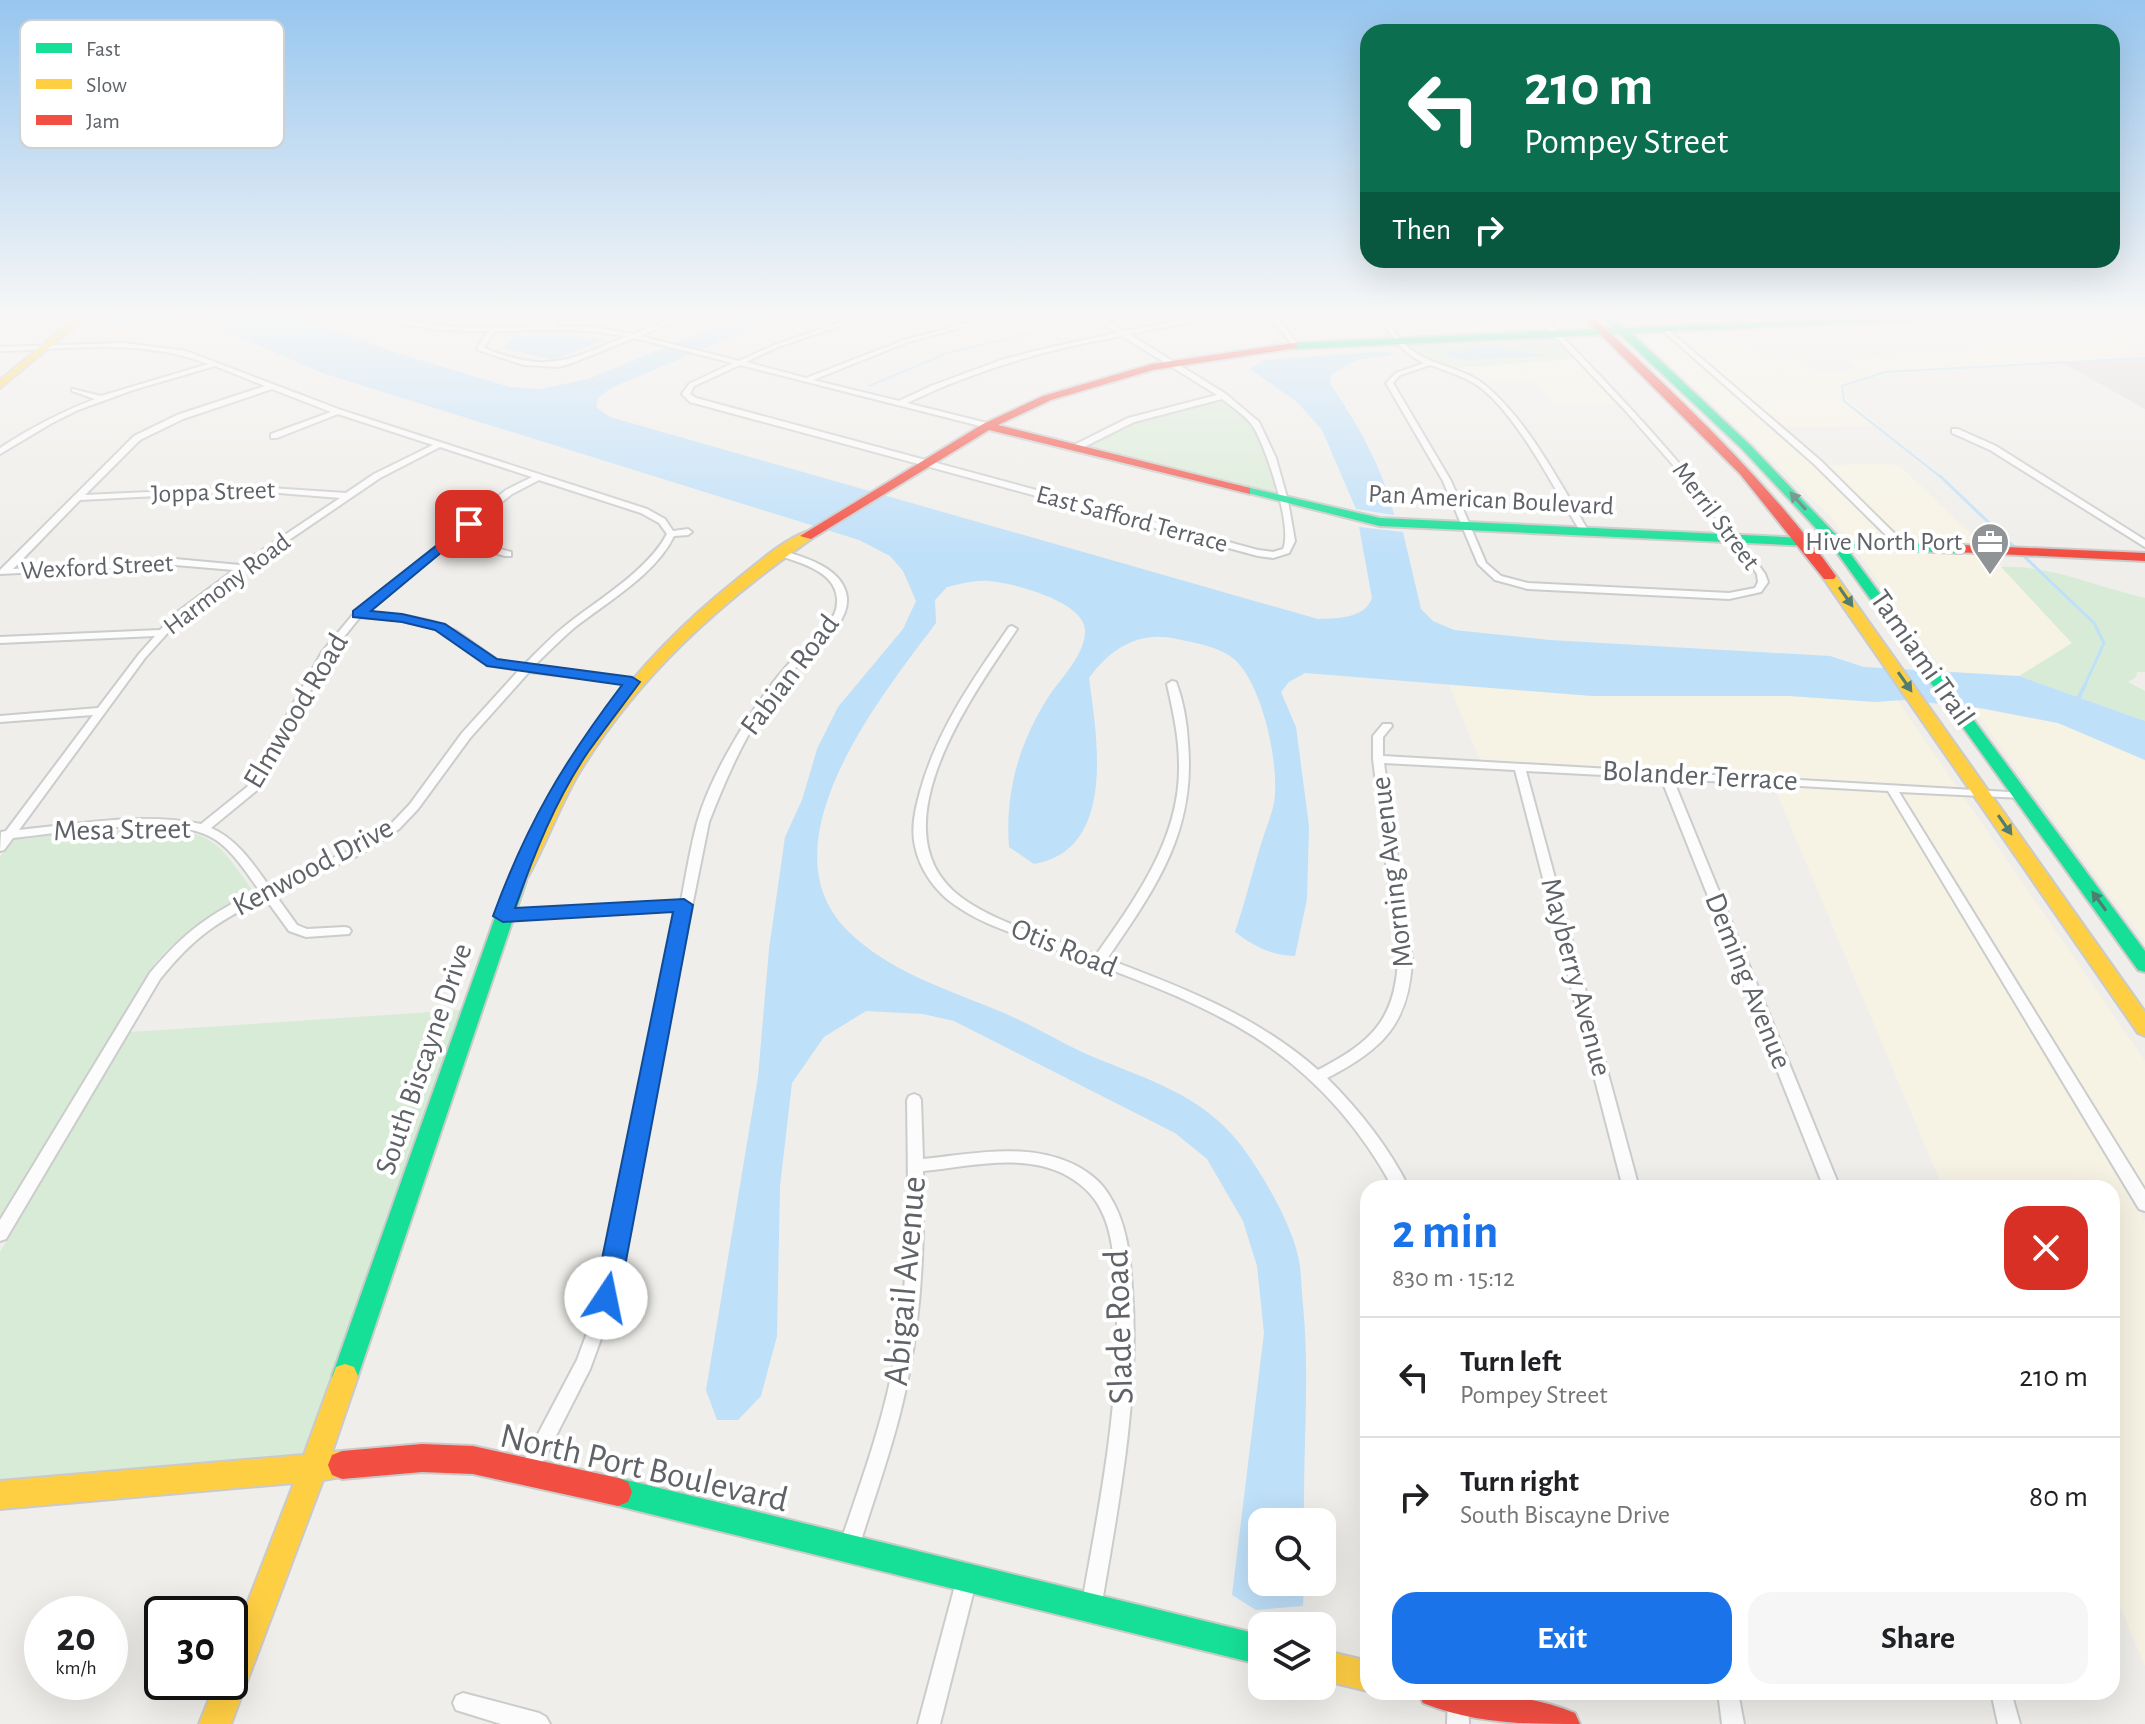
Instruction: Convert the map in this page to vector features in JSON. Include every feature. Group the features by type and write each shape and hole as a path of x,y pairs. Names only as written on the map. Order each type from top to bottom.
{"street":[{"path":"88,394 102,399"},
{"path":"0,452 40,426 117,394"},
{"path":"2,572 127,446 149,431 250,394"},
{"path":"290,394 651,514 662,521 671,534 688,532"},
{"path":"687,394 697,401 924,462"},
{"name":"Pan American Boulevard","path":"862,394 1366,520 2145,557"},
{"path":"899,404 919,394"},
{"name":"South Biscayne Drive","path":"215,1724 260,1613 313,1467 521,865 552,797 580,752 632,682 702,611 816,528 984,425 1057,394"},
{"path":"1396,394 1437,463 1469,527"},
{"path":"1490,394 1548,472 1585,532"},
{"name":"Merril Street","path":"1469,527 1486,569 1506,581 1528,586 1747,595 1762,586 1761,574 1738,539 1667,451 1614,394"},
{"name":"Tamiami Trail","path":"1673,394 1804,541 1929,715 2145,1028"},
{"name":"Tamiami Trail","path":"1687,394 1746,447 1835,541 2145,965"},
{"path":"1739,394 1817,462 1899,543"},
{"path":"1075,448 1131,420 1223,396 1251,418 1260,431 1272,458 1284,501"},
{"path":"274,436 338,412"},
{"path":"1955,431 1993,448 2145,544"},
{"name":"Harmony Road","path":"0,847 5,835 161,633 242,568 348,496 394,466 439,445"},
{"name":"East Safford Terrace","path":"924,462 1267,555 1284,552 1290,545 1284,501"},
{"name":"Elmwood Road","path":"204,828 252,789 327,652 358,614 512,489 538,477"},
{"name":"Joppa Street","path":"77,498 255,489 348,496"},
{"name":"Kenwood Drive","path":"0,1234 163,963 209,921 369,844 396,826 415,808 472,728 528,668 585,614 659,555 671,534"},
{"path":"451,538 508,554"},
{"name":"Fabian Road","path":"528,1470 584,1363 602,1314 703,822 727,765 773,690 834,621 842,605 840,589 830,576 806,561 780,553"},
{"name":"Wexford Street","path":"2,572 175,562 242,568"},
{"path":"358,614 432,624 454,634 489,661 632,682"},
{"name":"Otis Road","path":"1012,629 946,730 934,759 919,827 921,848 938,883 967,908 1232,1018 1282,1049 1317,1077 1369,1136 1396,1180"},
{"path":"0,640 161,633"},
{"path":"1099,961 1149,889 1180,818 1187,756 1172,684"},
{"path":"0,719 101,711"},
{"name":"Morning Avenue","path":"1317,1077 1345,1064 1376,1040 1395,1015 1404,988 1405,960 1378,759 1378,736 1387,726"},
{"name":"Bolander Terrace","path":"1378,759 2022,795"},
{"name":"Mayberry Avenue","path":"1520,767 1629,1180"},
{"name":"Deming Avenue","path":"1665,774 1829,1180"},
{"path":"1891,787 2145,1204"},
{"name":"Mesa Street","path":"5,835 156,823 204,828 232,848 299,932 345,931"},
{"path":"503,916 684,905"},
{"name":"Abigail Avenue","path":"848,1550 893,1410 905,1350 911,1301 914,1100"},
{"name":"Slade Road","path":"915,1166 1011,1157 1041,1159 1081,1176 1103,1197 1109,1209 1118,1236 1124,1283 1124,1403 1091,1609"},
{"name":"North Port Boulevard","path":"0,1495 313,1467 448,1459 528,1470 1248,1647"},
{"path":"929,1724 967,1578"},
{"path":"1336,1668 1360,1674"},
{"path":"1458,1700 1458,1724"},
{"path":"1476,1700 1564,1724"},
{"path":"1729,1700 1733,1724"},
{"path":"2003,1700 2009,1724"},
{"path":"463,1703 539,1724"}],"shaded area":[{"path":"1546,394 1609,394 1618,404 1555,405"},
{"path":"1703,394 1735,394 1812,462 1891,541 1847,540 1829,515"},
{"path":"1745,394 1844,394 1880,426 1783,427"},
{"path":"2119,394 2145,394 2145,409"},
{"path":"1889,464 1901,467 1985,547 1903,541 1825,465"},
{"path":"1851,544 1989,552 2072,644 2019,676 1944,671"},
{"path":"1449,685 1592,696 1789,696 1875,702 1897,700 1957,787 1480,760"},
{"path":"1971,707 2058,723 2145,760 2145,942"},
{"path":"1773,784 1886,790 2145,1221 2145,1666 2120,1606 2120,1180 1940,1180"},
{"path":"1901,791 1962,795 2145,1061 2145,1187"}],"green space":[{"path":"1217,400 1239,413 1258,438 1271,468 1274,492 1265,494 1084,447 1136,420"},
{"path":"2001,567 2038,569 2145,598 2145,672 2137,672 2136,677 2128,682 2145,691 2145,721 2019,676 2072,643"},
{"path":"152,828 190,832 214,843 254,892 201,923 155,963 0,1217 0,857 15,838"},
{"path":"461,1010 305,1457 0,1484 0,1252 130,1032"}],"water":[{"path":"391,394 603,394 598,398 596,407 610,417 1318,619 1357,614 1372,598 1359,527 1403,532 1421,609 1433,621 1454,630 1550,640 1830,656 1864,667 2019,676 2145,721 2145,760 2058,723 1980,708 1903,700 1875,702 1789,696 1592,696 1305,673 1289,682 1281,692 1296,727 1309,826 1307,899 1295,956 1278,954 1249,942 1235,932 1273,808 1275,788 1272,748 1261,706 1244,671 1234,659 1199,644 1163,637 1150,637 1127,644 1106,658 1089,678 1097,760 1096,788 1090,815 1079,837 1061,854 1034,864 1009,847 1012,787 1022,750 1039,714 1081,650 1085,632 1082,621 1062,603 1031,590 984,581 947,587 935,600 936,623 888,688 840,770 824,812 817,854 823,893 845,928 880,957 941,988 1015,1018 1190,1100 1225,1127 1257,1168 1289,1228 1299,1262 1306,1387 1304,1508 1248,1508 1248,1596 1303,1596 1303,1606 1256,1610 1232,1595 1264,1333 1257,1266 1243,1221 1207,1159 1175,1133 954,1021 923,1014 866,1011 824,1037 792,1083 780,1186 777,1336 761,1396 738,1420 717,1420 706,1390 758,1077 769,949 785,837 802,800 817,749 838,707 903,629 916,601 903,571 890,556 859,540"},
{"path":"1286,394 1337,394 1368,446 1394,515 1356,509 1322,430"}],"waterway":[{"path":"1843,394 1844,401 1942,478"},
{"path":"1940,476 2094,623 2104,643 2084,687"},
{"path":"2078,699 2084,687"}],"traffic: fast":[{"path":"1690,394 1746,447 1835,541 2145,965"},
{"path":"1246,491 1380,522 1961,549"},
{"path":"345,1376 517,881"},
{"path":"618,1492 1248,1647"}],"traffic: slow":[{"path":"517,881 541,827 569,776 634,685 671,644 712,606 806,536"},
{"path":"1829,576 2145,1028"},
{"path":"215,1724 287,1543 345,1376"},
{"path":"0,1495 342,1465"},
{"path":"1336,1668 1360,1674"}],"traffic: jam":[{"path":"806,536 987,426 1059,394"},
{"path":"1668,394 1774,505 1829,576"},
{"path":"988,426 1246,491"},
{"path":"1961,549 2145,557"},
{"path":"342,1465 422,1458 473,1460 618,1492"},
{"path":"1466,1700 1564,1724"}],"place":[{"name":"Hive North Port","path":"1990,576"}],"route":[{"path":"469,524 358,614 402,618 440,627 492,663 632,682 608,711 552,797 532,838 503,916 684,905 606,1298"}]}
